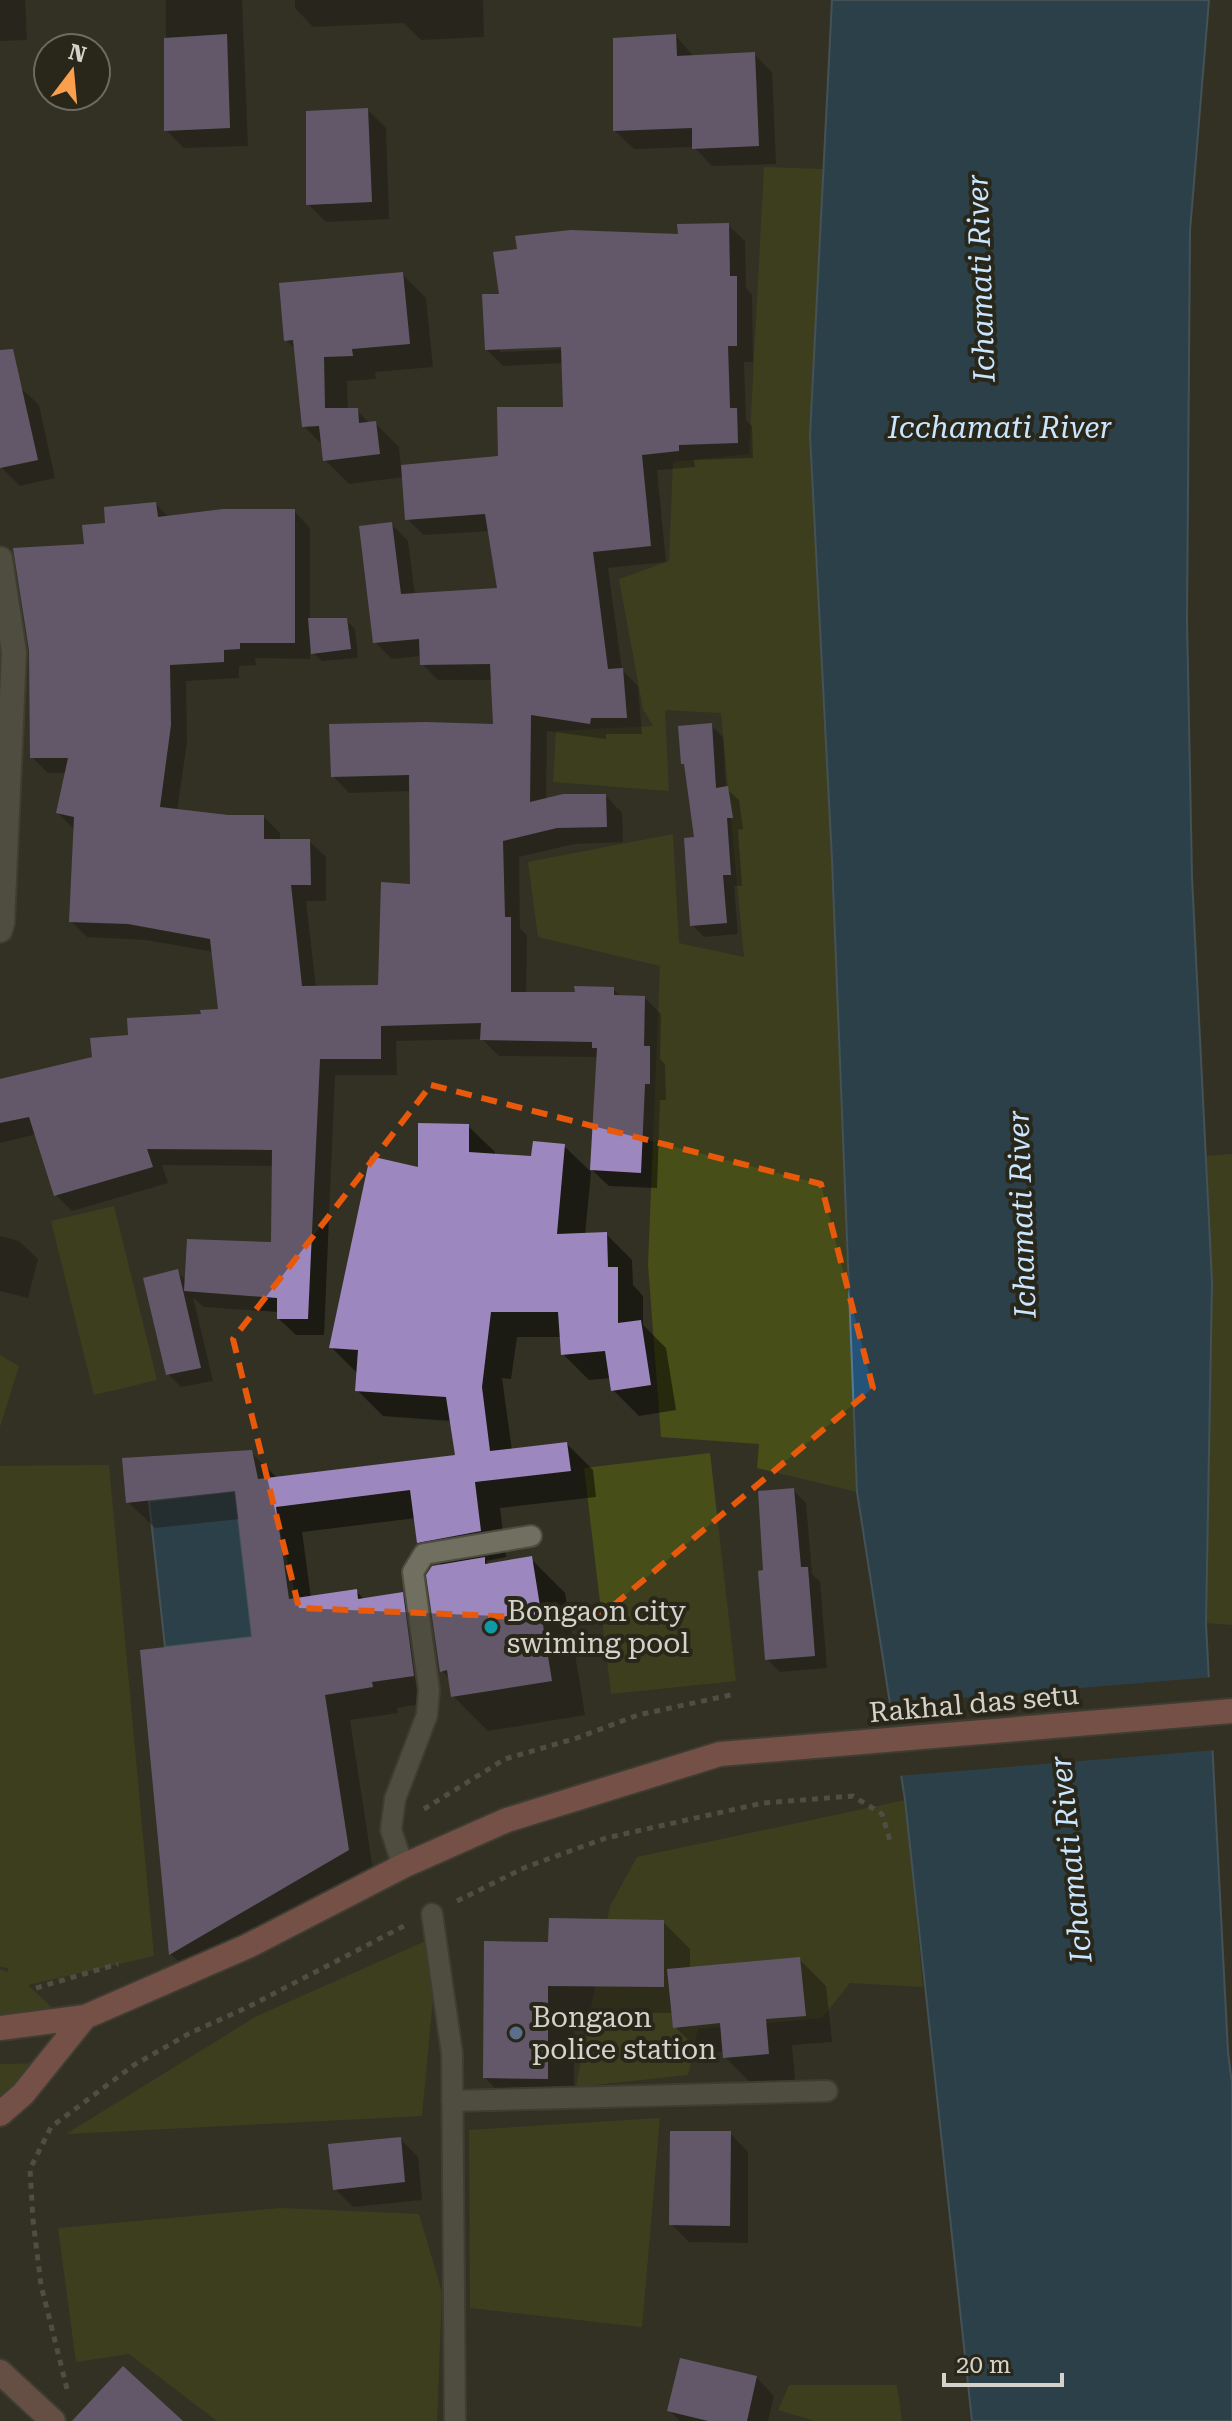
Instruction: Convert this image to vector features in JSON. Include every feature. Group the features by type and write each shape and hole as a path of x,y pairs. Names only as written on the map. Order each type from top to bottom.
{"highway":[{"name":"Rakhal das setu","path":"85,2017 248,1946 403,1866 507,1820 720,1754 1232,1711"},
{"path":"0,2028 85,2017"},
{"path":"0,2114 23,2094 85,2017"}],"main road":[{"path":"0,2372 53,2421"}],"street":[{"path":"0,559 14,652 0,930"}],"lane":[{"path":"403,1866 391,1830 395,1799 427,1715 429,1690 413,1572 424,1554 531,1536"},
{"path":"432,1914 452,2053 455,2421"},
{"path":"452,2101 827,2091"}],"path":[{"path":"391,1830 505,1759 577,1738 638,1715 735,1694"},
{"path":"69,2394 41,2285 30,2169 51,2127 134,2065 190,2033 526,1867 606,1838 763,1803 853,1796 882,1814 891,1844"}],"highlighted area":[{"path":"431,1085 821,1184 873,1388 596,1620 299,1608 233,1339"}],"green space":[{"path":"764,167 823,169 810,435 832,860 857,1492 757,1468 759,1444 661,1437 648,1265 660,966 538,937 528,862 673,834 679,943 744,957 721,713 665,710 669,791 553,782 556,731 653,726 643,709 619,579 669,561 673,462 749,454"},
{"path":"1232,1154 1232,1625 1206,1623 1212,1282 1205,1156"},
{"path":"114,1206 157,1380 94,1395 51,1221"},
{"path":"0,1355 19,1366 0,1427"},
{"path":"710,1453 736,1681 611,1694 584,1468"},
{"path":"109,1465 154,1956 28,1985 62,2017 0,2025 0,1969 8,1972 8,1968 0,1967 0,1466"},
{"path":"905,1800 923,1987 850,1983 822,2018 698,2029 688,2075 576,2087 610,1906 637,1857"},
{"path":"439,1935 422,2116 66,2134 257,2016"},
{"path":"46,2063 4,2105 0,2097 0,2064"},
{"path":"660,2118 642,2327 470,2308 469,2130"},
{"path":"280,2208 419,2214 442,2292 437,2421 217,2421 129,2354 76,2362 58,2228"},
{"path":"789,2385 897,2385 902,2421 815,2421 778,2410"}],"water":[{"name":"Icchamati River","path":"832,0 1209,0 1190,231 1187,620 1192,877 1212,1282 1206,1623 1232,2083 1232,2421 972,2421 905,1800 857,1492 832,860 810,435"},
{"path":"235,1491 252,1637 165,1647 149,1501"}],"pier":[{"path":"1213,1677 1217,1750 897,1776 886,1704"}],"building":[{"path":"227,34 230,128 164,131 164,38"},
{"path":"676,34 677,56 755,52 759,146 692,149 692,128 613,131 613,38"},
{"path":"368,108 372,202 306,205 306,111"},
{"path":"729,223 730,276 737,276 737,346 728,346 730,408 737,408 738,443 679,445 679,451 642,455 651,546 593,552 608,669 623,668 627,718 591,718 590,724 531,715 530,802 563,794 606,794 607,827 557,828 503,841 505,917 511,917 511,992 575,992 574,986 614,987 614,995 645,996 644,1046 650,1046 650,1084 645,1084 641,1173 590,1170 597,1048 592,1048 592,1042 480,1040 481,1023 381,1026 381,1059 320,1059 308,1319 277,1319 277,1298 184,1291 187,1239 271,1242 272,1150 147,1149 153,1167 54,1196 29,1117 0,1123 0,1079 92,1057 90,1038 128,1035 127,1018 201,1014 200,1010 218,1009 210,939 128,924 69,922 74,817 56,813 68,758 30,758 29,650 13,548 84,544 82,525 105,523 104,507 156,502 158,517 223,509 295,509 295,643 240,643 240,649 224,650 224,662 170,665 171,725 160,807 228,815 264,815 264,839 310,839 311,885 291,885 302,986 378,985 381,882 410,884 409,775 331,777 329,724 493,724 490,664 420,665 419,639 373,643 359,526 392,522 401,594 497,588 485,514 405,520 401,465 498,456 497,407 563,407 561,347 485,350 482,294 499,294 493,252 517,249 515,236 571,230 678,234 677,224"},
{"path":"403,272 410,344 352,349 353,356 324,357 325,408 358,408 359,423 376,421 380,454 323,461 319,426 302,427 293,340 284,341 279,283"},
{"path":"13,349 38,460 0,468 0,350"},
{"path":"308,618 347,618 351,649 311,654"},
{"path":"712,723 716,788 728,786 733,818 727,818 731,875 723,875 727,923 690,926 684,838 694,837 684,764 681,764 678,726"},
{"path":"418,1123 469,1124 469,1152 531,1156 533,1141 565,1144 557,1234 607,1232 608,1267 618,1267 618,1323 641,1320 651,1385 611,1391 605,1351 561,1355 558,1312 491,1312 482,1387 490,1451 567,1442 571,1471 475,1482 481,1531 417,1543 410,1490 276,1507 289,1599 357,1589 358,1599 403,1592 414,1676 372,1682 373,1687 325,1695 349,1850 169,1955 140,1650 252,1637 235,1491 126,1503 122,1458 252,1450 258,1479 455,1455 446,1397 355,1391 358,1350 329,1348 370,1156 418,1167"},
{"path":"178,1269 201,1368 166,1375 143,1278"},
{"path":"794,1488 801,1567 808,1567 815,1656 765,1660 758,1571 763,1570 758,1491"},
{"name":"Bongaon city swiming pool","path":"532,1556 552,1681 451,1697 447,1670 440,1672 426,1575 432,1566 485,1557 485,1564"},
{"name":"Bongaon police station","path":"549,1918 664,1920 664,1987 548,1986 548,2079 483,2078 484,1941 548,1942"},
{"path":"800,1957 806,2016 766,2019 769,2054 723,2058 720,2023 673,2028 667,1969"},
{"path":"670,2131 731,2131 730,2226 669,2225"},
{"path":"401,2137 405,2182 333,2190 328,2144"},
{"path":"680,2358 757,2376 747,2421 708,2421 667,2411"},
{"path":"123,2366 183,2421 72,2421"}],"place":[{"name":"Bongaon city swiming pool","path":"491,1627"},
{"name":"Bongaon police station","path":"516,2033"}],"water label":[{"name":"Ichamati River","path":"981,278"},
{"name":"Ichamati River","path":"1022,1214"},
{"name":"Ichamati River","path":"1071,1859"}]}
